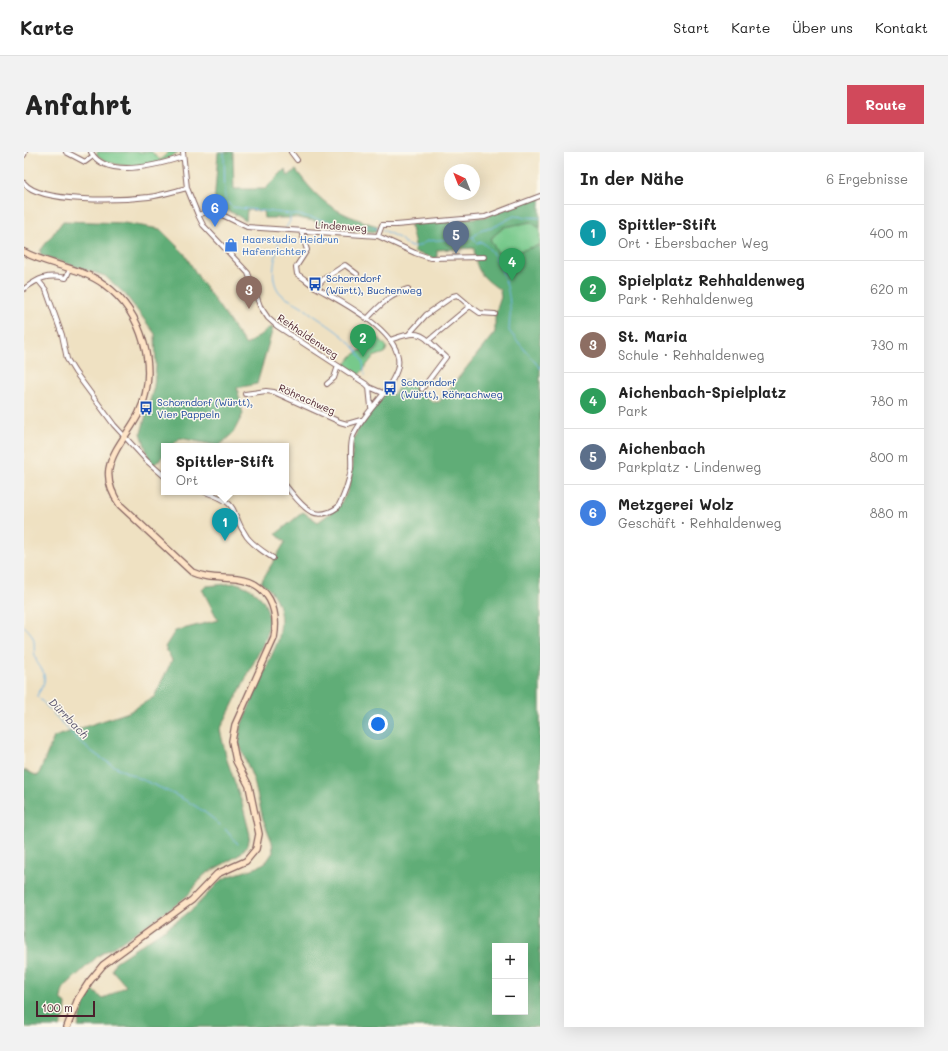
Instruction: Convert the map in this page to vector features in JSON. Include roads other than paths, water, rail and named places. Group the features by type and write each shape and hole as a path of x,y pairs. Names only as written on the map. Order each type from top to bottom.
{"main road":[{"path":"24,252 97,280 120,298 133,316 142,337 147,361 145,393 139,412 113,455 109,471 112,493 120,505 181,564 192,572 203,577 238,579 250,582 258,587 267,596 276,614 277,623 274,638 235,725 232,741 236,761 249,786 258,834 256,849 246,861 217,874 192,900 103,965 89,982 78,999 67,1027"}],"street":[{"path":"66,152 85,162 92,154 106,164 128,168 145,168 183,154"},
{"path":"291,152 297,160"},
{"name":"Rehhaldenweg","path":"183,154 188,188 198,215 204,225 248,273 260,306 268,318 277,326 369,387 383,393"},
{"path":"24,183 32,190 78,200 149,197 188,188"},
{"path":"378,236 382,225 485,217 540,196"},
{"name":"Lindenweg","path":"198,215 212,210 248,227 378,236 415,254 430,258 484,258"},
{"path":"289,490 303,506 315,514 326,514 338,507 351,470 351,444 361,420 383,393 397,370 399,360 398,353 390,340 368,319 316,287 296,270 307,250 301,231"},
{"path":"316,287 319,283 345,265 357,274"},
{"path":"24,289 38,280 54,275 66,278 70,269"},
{"path":"38,280 46,290 56,314 67,358 98,405 147,461 161,473"},
{"path":"368,319 380,305 402,291 408,289"},
{"path":"409,334 426,315 453,296 457,295 480,313 495,314"},
{"path":"429,340 470,306"},
{"path":"390,340 409,334 418,334 429,340 446,357 422,389"},
{"name":"Rehhaldenweg","path":"327,384 334,378 338,366"},
{"path":"369,387 371,408"},
{"name":"Röhrachweg","path":"245,394 266,391 340,422 347,424 361,420"},
{"path":"213,495 221,498 233,506 250,541 273,558"}],"waterway":[{"path":"224,152 225,200 232,207 299,215 343,225 365,226 379,229"},
{"path":"286,228 290,221 290,216"},
{"path":"383,230 401,239 404,243 411,247 419,246 427,241 473,237 482,229 492,228 514,216 540,218"},
{"path":"473,237 477,243 482,242 498,262 508,289 510,312 509,331 540,368"},
{"path":"279,242 274,269 277,288 283,296 303,307"},
{"path":"305,309 351,343 358,352 364,371"},
{"name":"Dürrbach","path":"24,626 34,640 35,656 44,674 43,684 37,696 73,735 98,756 128,773 192,804 220,825"},
{"name":"Dürrbach","path":"225,829 238,844"}],"place":[{"name":"Metzgerei Wolz","path":"215,227"},
{"name":"Haarstudio Heidrun Hafenrichter","path":"231,245"},
{"name":"Aichenbach","path":"456,254"},
{"name":"Aichenbach-Spielplatz","path":"512,281"},
{"name":"Schorndorf (Württ), Buchenweg","path":"315,284"},
{"name":"St. Maria","path":"249,309"},
{"name":"Spielplatz Rehhaldenweg","path":"363,357"},
{"name":"Schorndorf (Württ), Röhrachweg","path":"390,388"},
{"name":"Schorndorf (Württ), Vier Pappeln","path":"146,408"},
{"name":"Spittler-Stift","path":"225,541"}]}
